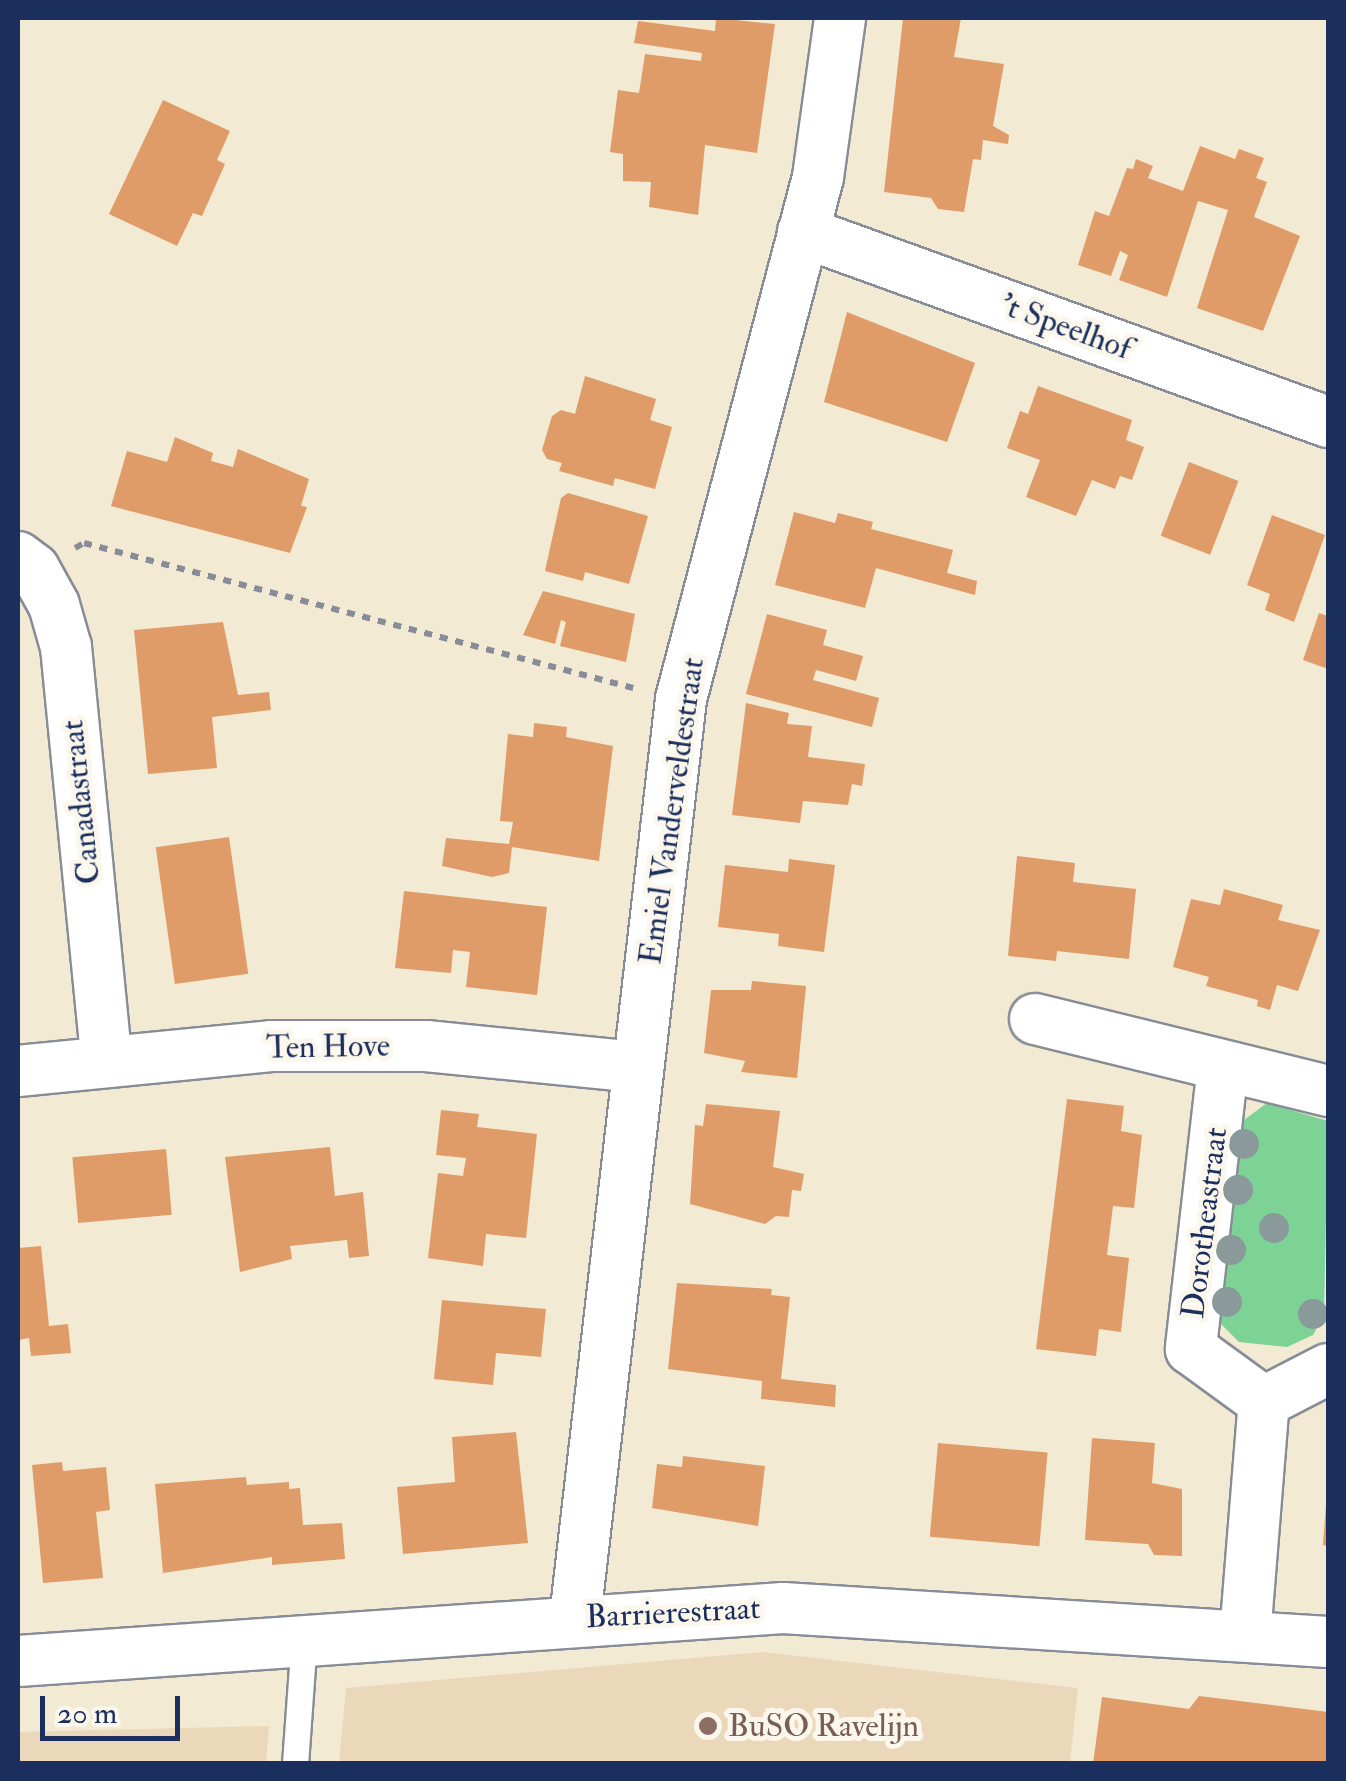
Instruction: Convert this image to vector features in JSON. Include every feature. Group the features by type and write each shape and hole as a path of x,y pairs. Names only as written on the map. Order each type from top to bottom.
{"street":[{"name":"Emiel Vanderveldestraat","path":"574,1618 682,699 818,177 840,18"},
{"name":"'t Speelhof","path":"803,232 1328,422"},
{"name":"Canadastraat","path":"26,563 54,605 66,647 106,1062"},
{"path":"1035,1019 1328,1091"},
{"name":"Ten Hove","path":"18,1071 271,1046 426,1046 638,1067"},
{"name":"Dorotheastraat","path":"1224,1066 1191,1348 1264,1402"},
{"path":"1245,1636 1264,1402 1328,1369"},
{"name":"Barrierestraat","path":"18,1661 574,1618 784,1608 1328,1642"}],"lane":[{"path":"295,1764 304,1638"}],"path":[{"path":"26,563 84,543 682,699"}],"shaded area":[{"name":"BuSO Ravelijn","path":"763,1652 1078,1688 1070,1763 339,1763 346,1688"},
{"path":"269,1726 266,1763 18,1763 18,1732"}],"green space":[{"path":"1267,1103 1328,1121 1324,1314 1313,1335 1287,1347 1239,1342 1217,1320 1236,1126"}],"building":[{"path":"716,18 775,24 757,153 705,145 698,215 649,207 651,182 623,181 623,154 610,152 618,90 639,93 645,54 701,61 702,53 634,43 638,21 715,31"},
{"path":"903,18 961,18 954,57 1004,64 993,126 1009,135 1008,144 983,140 981,160 973,159 964,212 938,209 931,198 884,192"},
{"path":"163,100 230,131 217,160 225,164 202,216 193,213 177,246 109,214"},
{"path":"1200,146 1235,159 1239,149 1264,158 1256,178 1267,182 1254,217 1300,236 1263,331 1197,308 1228,210 1198,201 1167,297 1119,280 1128,255 1120,251 1111,276 1078,265 1095,211 1109,216 1127,168 1133,169 1136,159 1153,166 1148,178 1183,191"},
{"path":"847,312 975,363 947,442 824,402"},
{"path":"585,376 656,399 650,420 672,427 655,489 615,478 613,486 559,471 562,463 547,459 542,450 552,416 561,410 575,414"},
{"path":"1038,386 1132,420 1126,440 1144,447 1132,480 1120,476 1115,489 1092,480 1076,516 1026,497 1040,460 1007,448 1020,411 1028,414"},
{"path":"175,437 213,453 211,461 233,467 238,449 309,479 301,506 307,507 290,553 111,506 127,451 167,462"},
{"path":"1189,462 1238,481 1210,555 1161,536"},
{"path":"568,493 648,516 629,584 585,572 583,581 545,571 561,498"},
{"path":"794,512 835,523 838,513 873,522 871,529 953,550 947,573 977,581 975,595 876,568 865,608 775,585"},
{"path":"1272,515 1325,535 1294,622 1265,610 1270,594 1247,585"},
{"path":"543,591 635,614 626,662 560,646 566,622 561,620 555,644 523,635"},
{"path":"1319,613 1328,616 1328,669 1303,660"},
{"path":"767,614 827,630 823,645 863,656 856,681 816,670 813,680 879,698 872,727 746,694"},
{"path":"223,622 238,695 269,692 271,710 212,717 217,768 148,774 134,630"},
{"path":"746,703 789,713 787,724 812,726 808,757 865,764 862,786 852,784 848,805 803,801 800,823 732,815"},
{"path":"534,723 567,727 566,737 613,746 599,861 512,847 509,873 492,877 442,866 446,838 509,844 513,822 500,821 508,734 533,737"},
{"path":"229,837 248,974 175,984 156,847"},
{"path":"1017,856 1075,863 1073,882 1136,889 1129,959 1057,951 1056,961 1008,956"},
{"path":"789,859 835,865 824,952 778,946 779,934 718,927 725,865 788,872"},
{"path":"1224,889 1283,905 1278,920 1320,930 1298,991 1277,985 1270,1010 1257,1006 1258,1000 1206,986 1209,977 1173,967 1191,899 1220,905"},
{"path":"404,891 547,907 537,995 466,987 470,952 453,950 451,973 395,968"},
{"path":"752,981 806,986 797,1078 741,1072 745,1061 704,1053 711,990 751,990"},
{"path":"1067,1099 1124,1106 1121,1131 1142,1135 1134,1208 1113,1206 1107,1255 1129,1258 1121,1332 1099,1329 1096,1356 1036,1349"},
{"path":"706,1104 780,1111 773,1167 804,1174 801,1191 792,1190 789,1217 776,1216 765,1224 690,1204 695,1125 703,1126"},
{"path":"441,1110 479,1114 477,1127 537,1134 526,1238 486,1234 483,1266 428,1258 438,1173 463,1176 466,1158 436,1155"},
{"path":"330,1147 335,1196 363,1192 369,1256 349,1258 347,1240 290,1246 292,1259 240,1272 225,1157"},
{"path":"166,1149 172,1215 78,1223 72,1157"},
{"path":"41,1246 49,1326 68,1324 71,1353 31,1356 29,1338 18,1340 18,1248"},
{"path":"677,1283 772,1289 771,1295 790,1297 781,1379 836,1385 835,1407 761,1399 762,1381 668,1369"},
{"path":"442,1300 546,1309 541,1357 496,1353 493,1385 434,1379"},
{"path":"516,1432 528,1543 403,1554 397,1487 455,1482 452,1437"},
{"path":"1092,1438 1155,1443 1152,1483 1182,1489 1182,1556 1154,1555 1148,1544 1085,1540"},
{"path":"938,1443 1048,1453 1039,1546 930,1537"},
{"path":"683,1456 765,1466 758,1526 652,1508 657,1464 682,1467"},
{"path":"62,1462 63,1471 106,1467 110,1510 96,1512 103,1578 43,1583 32,1465"},
{"path":"246,1477 247,1485 289,1482 289,1489 300,1488 303,1525 342,1523 345,1559 272,1565 272,1557 163,1573 155,1484"},
{"path":"1328,1505 1328,1546 1323,1545"},
{"path":"1199,1696 1328,1712 1328,1764 1093,1764 1102,1697 1189,1709"}],"place":[{"name":"BuSO Ravelijn","path":"708,1726"}]}
